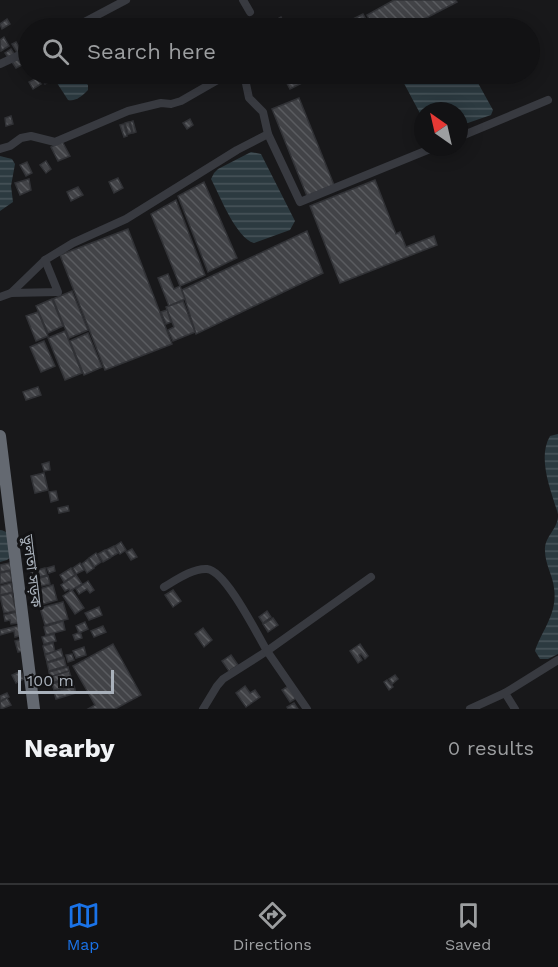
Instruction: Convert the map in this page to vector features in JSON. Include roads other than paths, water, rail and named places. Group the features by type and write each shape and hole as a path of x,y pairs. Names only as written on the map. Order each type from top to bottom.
{"highway":[{"name":"ভুলতা সড়ক","path":"0,436 34,709"}],"street":[{"path":"97,18 126,0"},
{"path":"243,0 250,12"},
{"path":"0,64 18,56"},
{"path":"0,149 10,146 21,138 31,136 55,142 128,111 161,103 171,104 210,84"},
{"path":"246,84 249,98 262,112 268,134 300,202 414,156"},
{"path":"468,133 548,100"},
{"path":"11,293 45,260 73,243 126,219 237,150 268,134"},
{"path":"0,297 11,293 58,292 45,260"},
{"path":"164,586 197,570 213,570 221,577 236,599 267,651 307,709"},
{"path":"203,709 223,679 371,578"},
{"path":"470,709 505,693 558,660"},
{"path":"505,693 514,709"}]}
